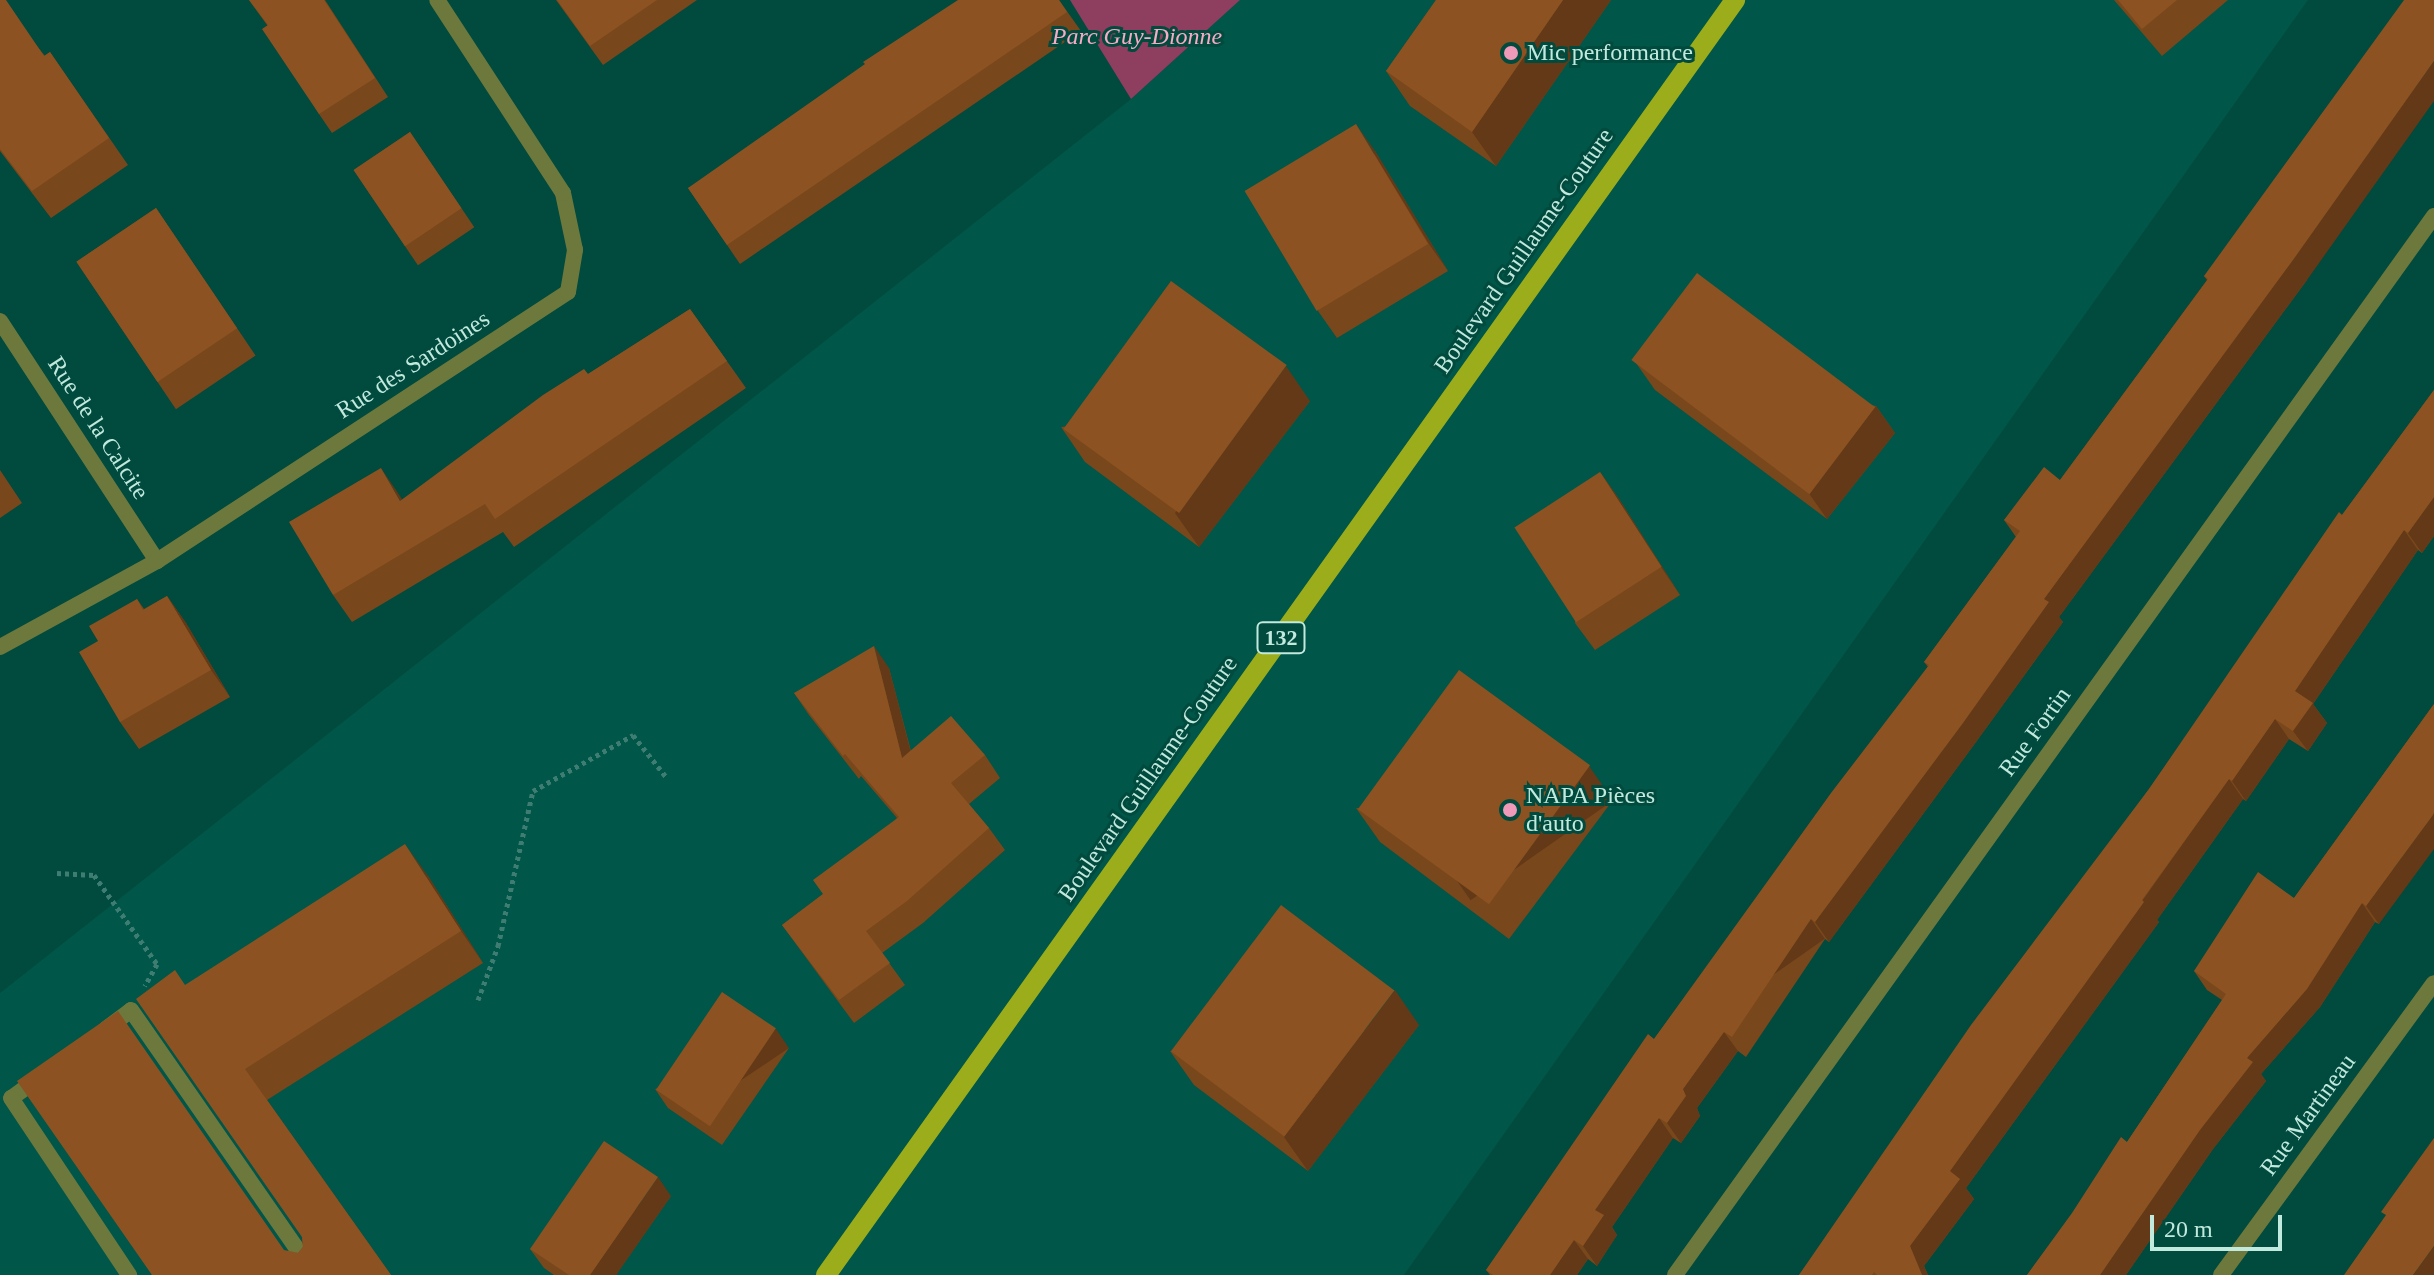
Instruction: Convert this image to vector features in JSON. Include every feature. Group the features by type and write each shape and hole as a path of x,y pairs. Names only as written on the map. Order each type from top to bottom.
{"main road":[{"name":"Boulevard Guillaume-Couture","path":"826,1275 1735,0"}],"street":[{"name":"Rue des Sardoines","path":"0,647 157,561 568,292 575,250 563,193 437,0"},
{"name":"Rue Fortin","path":"1675,1275 2434,216"},
{"name":"Rue de la Calcite","path":"0,321 157,561"},
{"name":"Rue Martineau","path":"2221,1275 2434,983"},
{"path":"95,1037 131,1010 315,1275"},
{"path":"59,1063 11,1098 129,1275"}],"path":[{"path":"478,1000 498,946 533,791 633,735 667,778"},
{"path":"57,873 94,875 157,964 131,1010"}],"shaded area":[{"path":"1240,0 2308,0 1404,1275 0,1275 0,993 1131,99"}],"green space":[{"name":"Parc Guy-Dionne","path":"1070,0 1240,0 1131,99"}],"building":[{"path":"0,0 6,0 44,56 50,52 109,138 32,191 0,149"},
{"path":"249,0 324,0 375,78 319,114 262,29 268,25"},
{"path":"557,0 657,0 590,46"},
{"path":"958,0 1059,0 1067,12 727,245 688,188 865,64 863,62"},
{"path":"1436,0 1563,0 1472,132 1386,71"},
{"path":"2118,0 2177,0 2142,29"},
{"path":"2404,0 2434,0 2434,61 2293,260 2044,599 2049,602 1963,723 1815,922 1811,919 1732,1037 1724,1032 1683,1089 1686,1096 1667,1123 1659,1118 1595,1210 1604,1215 1583,1246 1574,1240 1550,1275 1493,1275 1486,1270 1648,1034 1654,1039 1831,793 1929,665 1924,662 2020,531 2004,520 2044,467 2060,480 2208,279 2204,276"},
{"path":"1356,124 1428,244 1317,311 1245,191"},
{"path":"410,132 461,208 405,246 354,170"},
{"path":"156,208 237,328 157,382 76,262"},
{"path":"1697,273 1875,407 1809,494 1631,360"},
{"path":"1171,281 1287,365 1179,513 1063,429"},
{"path":"690,309 727,361 495,519 485,504 333,595 289,522 381,468 400,501 543,395 584,369 588,374"},
{"path":"2434,390 2434,497 2408,533 2404,530 2295,691 2313,703 2293,731 2275,719 1950,1171 1960,1179 1910,1246 1922,1275 1877,1275 1874,1272 1872,1275 1799,1275 1971,1025 2149,789 2339,512 2342,515"},
{"path":"1600,472 1662,567 1576,622 1514,528"},
{"path":"167,596 211,670 120,722 79,652 98,641 89,626 137,599 143,610"},
{"path":"874,646 902,758 951,716 985,755 951,783 989,828 907,901 866,931 890,963 839,1000 782,925 823,894 813,880 899,817 845,754 843,756 794,693"},
{"path":"1459,670 1590,765 1489,904 1358,809"},
{"path":"2434,704 2433,815 2366,906 2362,903 2307,989 2247,1058 2253,1062 2200,1130 2100,1275 2027,1275 2121,1137 2127,1142 2226,994 2194,971 2258,872 2294,898"},
{"path":"405,844 461,931 245,1069 391,1275 152,1275 17,1081 118,1011 284,1250 298,1253 303,1247 302,1237 136,999 175,970 185,985"},
{"path":"1281,905 1394,990 1284,1137 1171,1051"},
{"path":"722,992 776,1028 710,1126 656,1090"},
{"path":"2434,1138 2434,1246 2413,1275 2344,1275 2386,1215 2381,1212"},
{"path":"604,1141 658,1177 590,1275 569,1275 530,1249"}],"place":[{"name":"Mic performance","path":"1511,53"},
{"name":"NAPA Pièces d'auto","path":"1510,810"}]}
